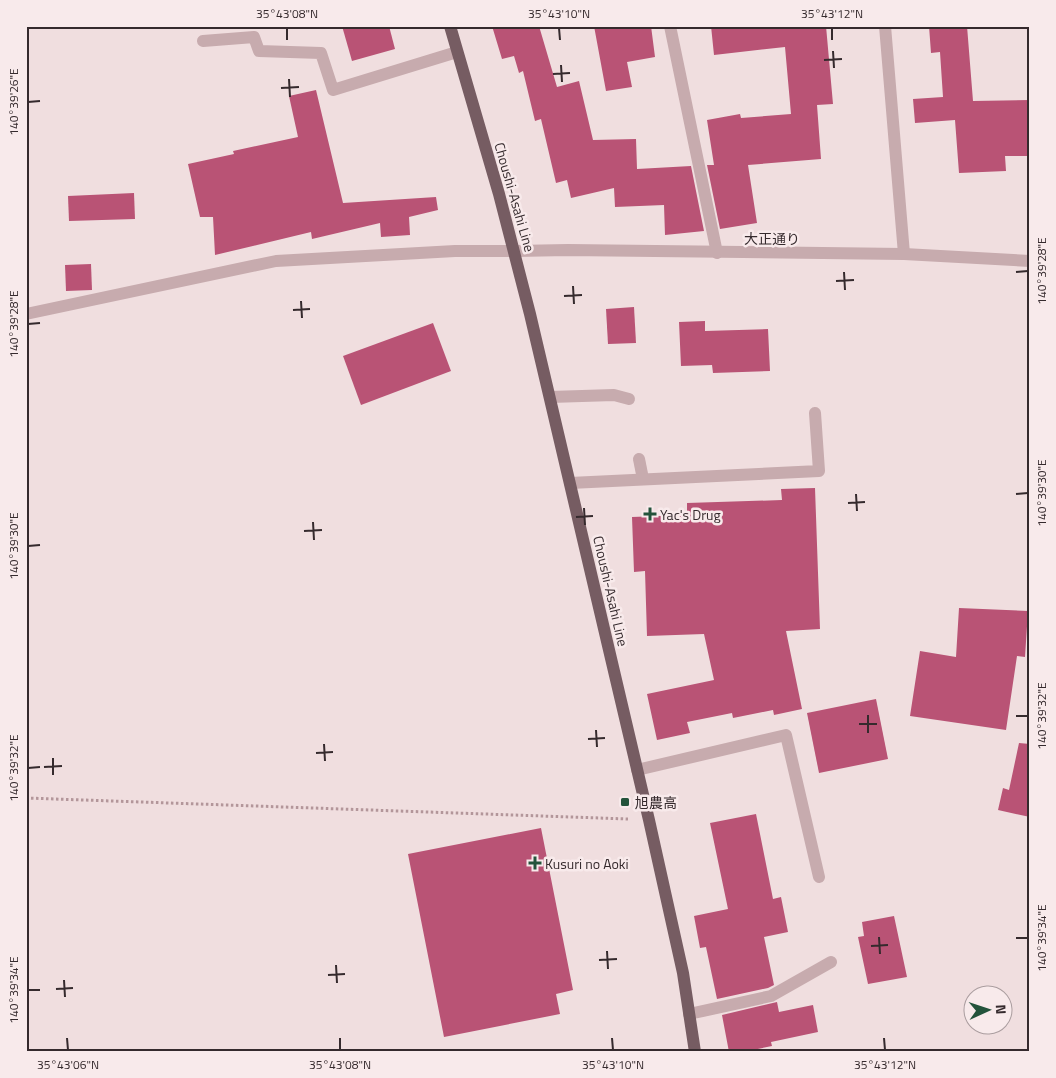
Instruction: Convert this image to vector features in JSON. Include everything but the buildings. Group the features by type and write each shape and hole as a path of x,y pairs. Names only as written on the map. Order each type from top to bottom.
{"main road":[{"name":"Choushi-Asahi Line","path":"450,26 515,251 550,397 638,770 683,973 695,1052"}],"street":[{"path":"670,26 717,253"},
{"path":"885,26 904,254"},
{"path":"203,41 254,37 258,51 321,53 333,90 457,52"},
{"name":"大正通り","path":"26,314 276,261 455,251 568,250 904,254 1030,261"},
{"path":"550,397 614,395 629,399"},
{"path":"570,482 819,471 815,412"},
{"path":"639,459 643,479"},
{"path":"638,770 786,735 819,877"},
{"path":"689,1014 771,996 832,962"}],"path":[{"path":"26,798 649,820"}],"place":[{"name":"Yac's Drug","path":"650,514"},
{"name":"旭農高","path":"625,802"},
{"name":"Kusuri no Aoki","path":"535,863"}]}
